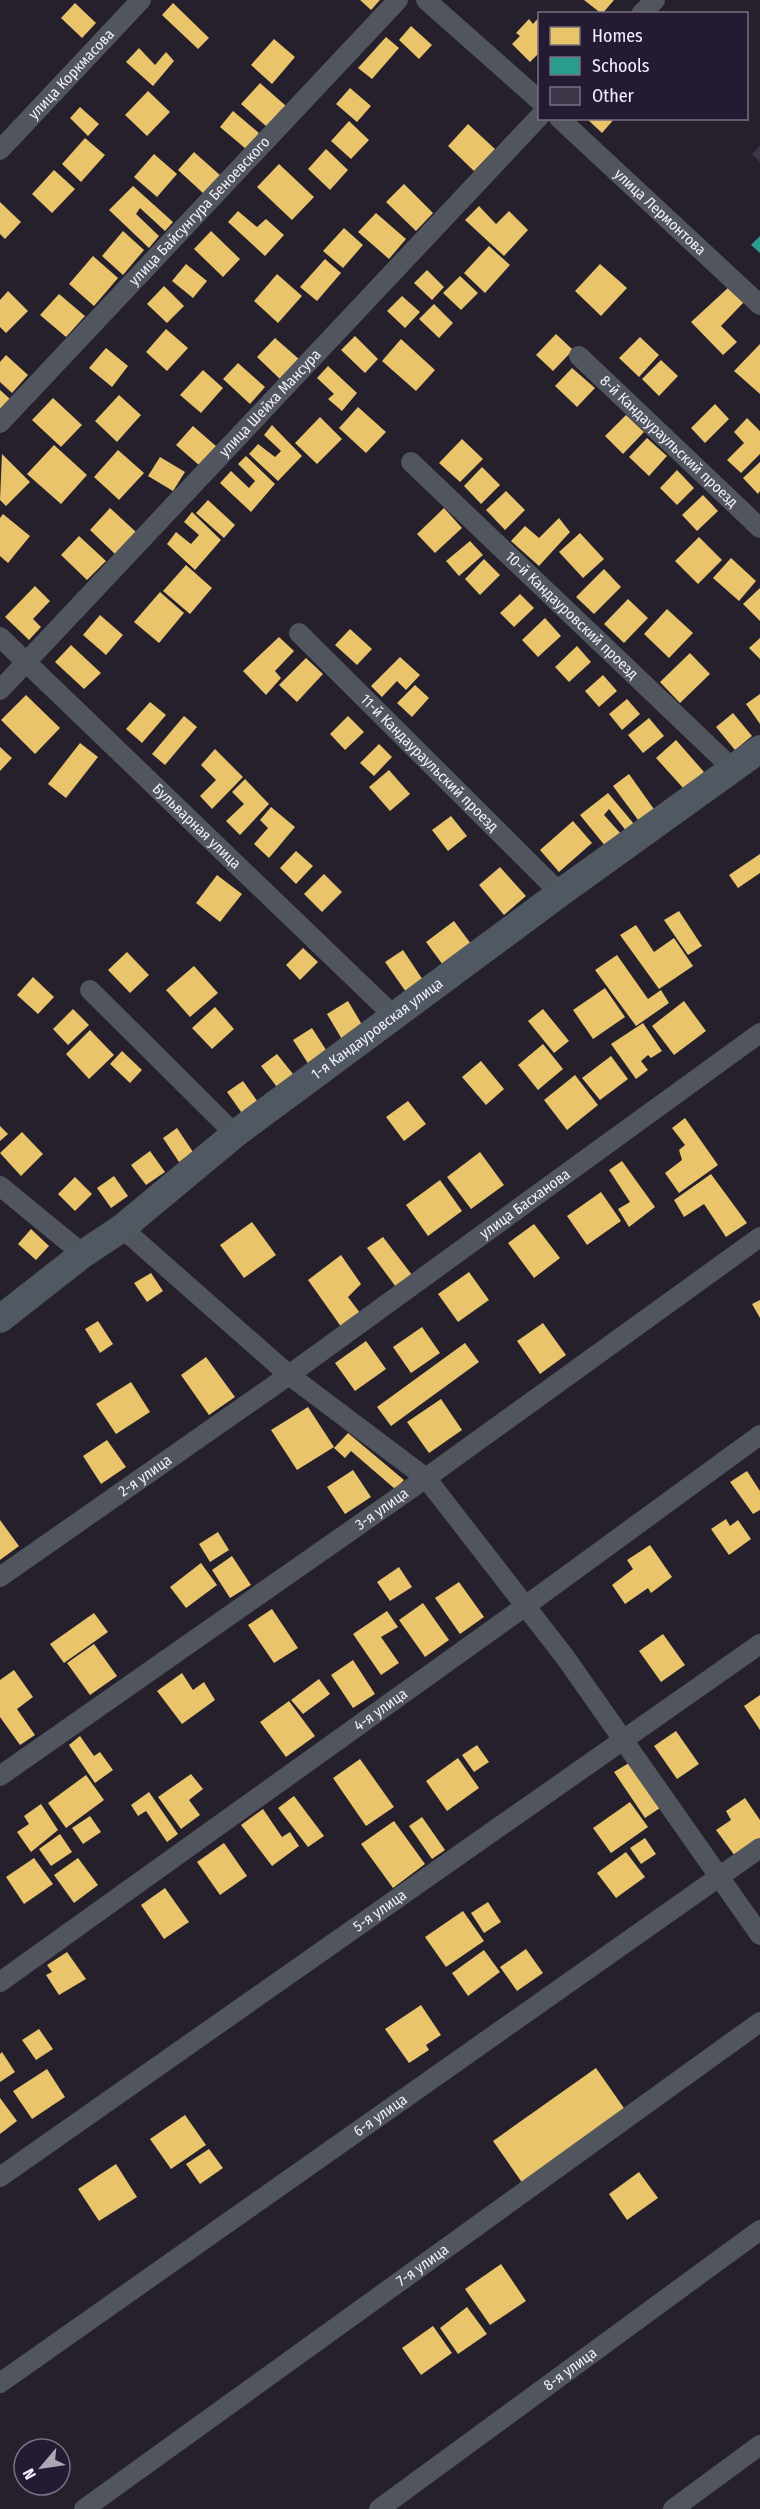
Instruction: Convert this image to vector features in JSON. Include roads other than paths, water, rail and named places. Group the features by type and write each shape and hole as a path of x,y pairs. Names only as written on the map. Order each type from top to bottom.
{"street":[{"name":"улица Коркмасова","path":"0,150 141,0"},
{"name":"улица Байсунгура Беноевского","path":"0,423 398,0"},
{"path":"426,0 538,99"},
{"path":"643,12 655,0"},
{"name":"улица Шейха Мансура","path":"0,690 538,118"},
{"name":"улица Лермонтова","path":"561,120 760,305"},
{"name":"8-й Кандаураульский проезд","path":"579,356 760,528"},
{"name":"10-й Кандауровский проезд","path":"411,462 733,769"},
{"name":"11-й Кандаураульский проезд","path":"299,633 560,892"},
{"name":"Бульварная улица","path":"0,637 394,1016"},
{"name":"1-я Кандауровская улица","path":"0,1319 83,1254 122,1228 235,1134 560,892 760,749"},
{"path":"90,990 235,1134"},
{"name":"улица Басханова","path":"288,1375 760,1033"},
{"path":"0,1186 83,1254"},
{"path":"122,1228 288,1375 426,1478 565,1657 760,1935"},
{"name":"3-я улица","path":"0,1776 426,1478 760,1237"},
{"name":"2-я улица","path":"0,1577 288,1375"},
{"name":"4-я улица","path":"0,1982 760,1435"},
{"name":"5-я улица","path":"0,2177 760,1644"},
{"name":"6-я улица","path":"0,2383 760,1848"},
{"name":"7-я улица","path":"84,2509 760,2022"},
{"name":"8-я улица","path":"379,2509 760,2229"},
{"path":"673,2509 760,2445"}]}
